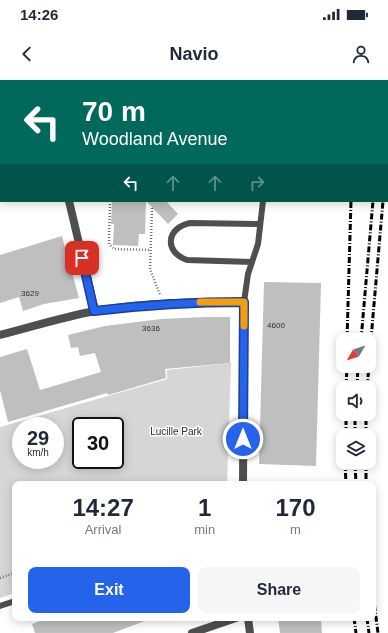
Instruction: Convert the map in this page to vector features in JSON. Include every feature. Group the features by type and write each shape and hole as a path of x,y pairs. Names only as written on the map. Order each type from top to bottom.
{"street":[{"path":"69,202 94,311"},
{"path":"0,335 94,311 132,306 187,302 244,302 243,481"},
{"path":"192,633 227,621"},
{"path":"248,621 250,633"}],"lane":[{"path":"244,302 248,274 258,244 263,202"},
{"path":"252,262 187,260 179,257 173,249 171,243 172,236 175,230 182,225 190,223 260,224"},
{"path":"0,606 12,602"}],"path":[{"path":"110,202 109,244 114,249 151,250"},
{"path":"152,208 150,269 161,297"},
{"path":"0,578 12,574"}],"green space":[{"name":"Lucille Park","path":"231,363 227,481 12,481 12,594 0,598 0,427 12,424 12,469 64,469 64,417 35,417 167,379 167,370"}],"building":[{"path":"112,202 146,202 145,234 139,234 138,246 113,245 114,224 111,224"},
{"path":"147,202 167,202 178,214 168,224"},
{"path":"62,236 79,298 44,304 23,311 19,297 0,303 0,255"},
{"path":"264,282 321,283 316,466 259,464"},
{"path":"230,317 230,363 165,369 166,378 108,395 107,393 25,417 12,417 12,421 8,422 0,390 0,357 27,349 40,390 101,372 95,353 80,356 78,347 71,348 68,335 105,326 161,319"},
{"path":"40,621 145,621 113,633 35,633 32,624"},
{"path":"278,621 321,621 322,633 280,633"}],"railway":[{"path":"347,333 351,202"},
{"path":"362,333 373,202"},
{"path":"372,333 383,202"},
{"path":"346,381 347,373"},
{"path":"357,381 358,373"},
{"path":"368,373 368,381"},
{"path":"346,421 346,429"},
{"path":"355,421 355,429"},
{"path":"366,421 366,429"},
{"path":"345,469 346,481"},
{"path":"355,469 356,481"},
{"path":"366,469 366,481"},
{"path":"376,617 378,633"},
{"path":"354,621 356,633"},
{"path":"367,621 369,633"}],"slow traffic":[{"path":"200,302 244,302 244,326"}],"route":[{"path":"82,258 94,311 132,306 187,302 244,302 243,439"}]}
